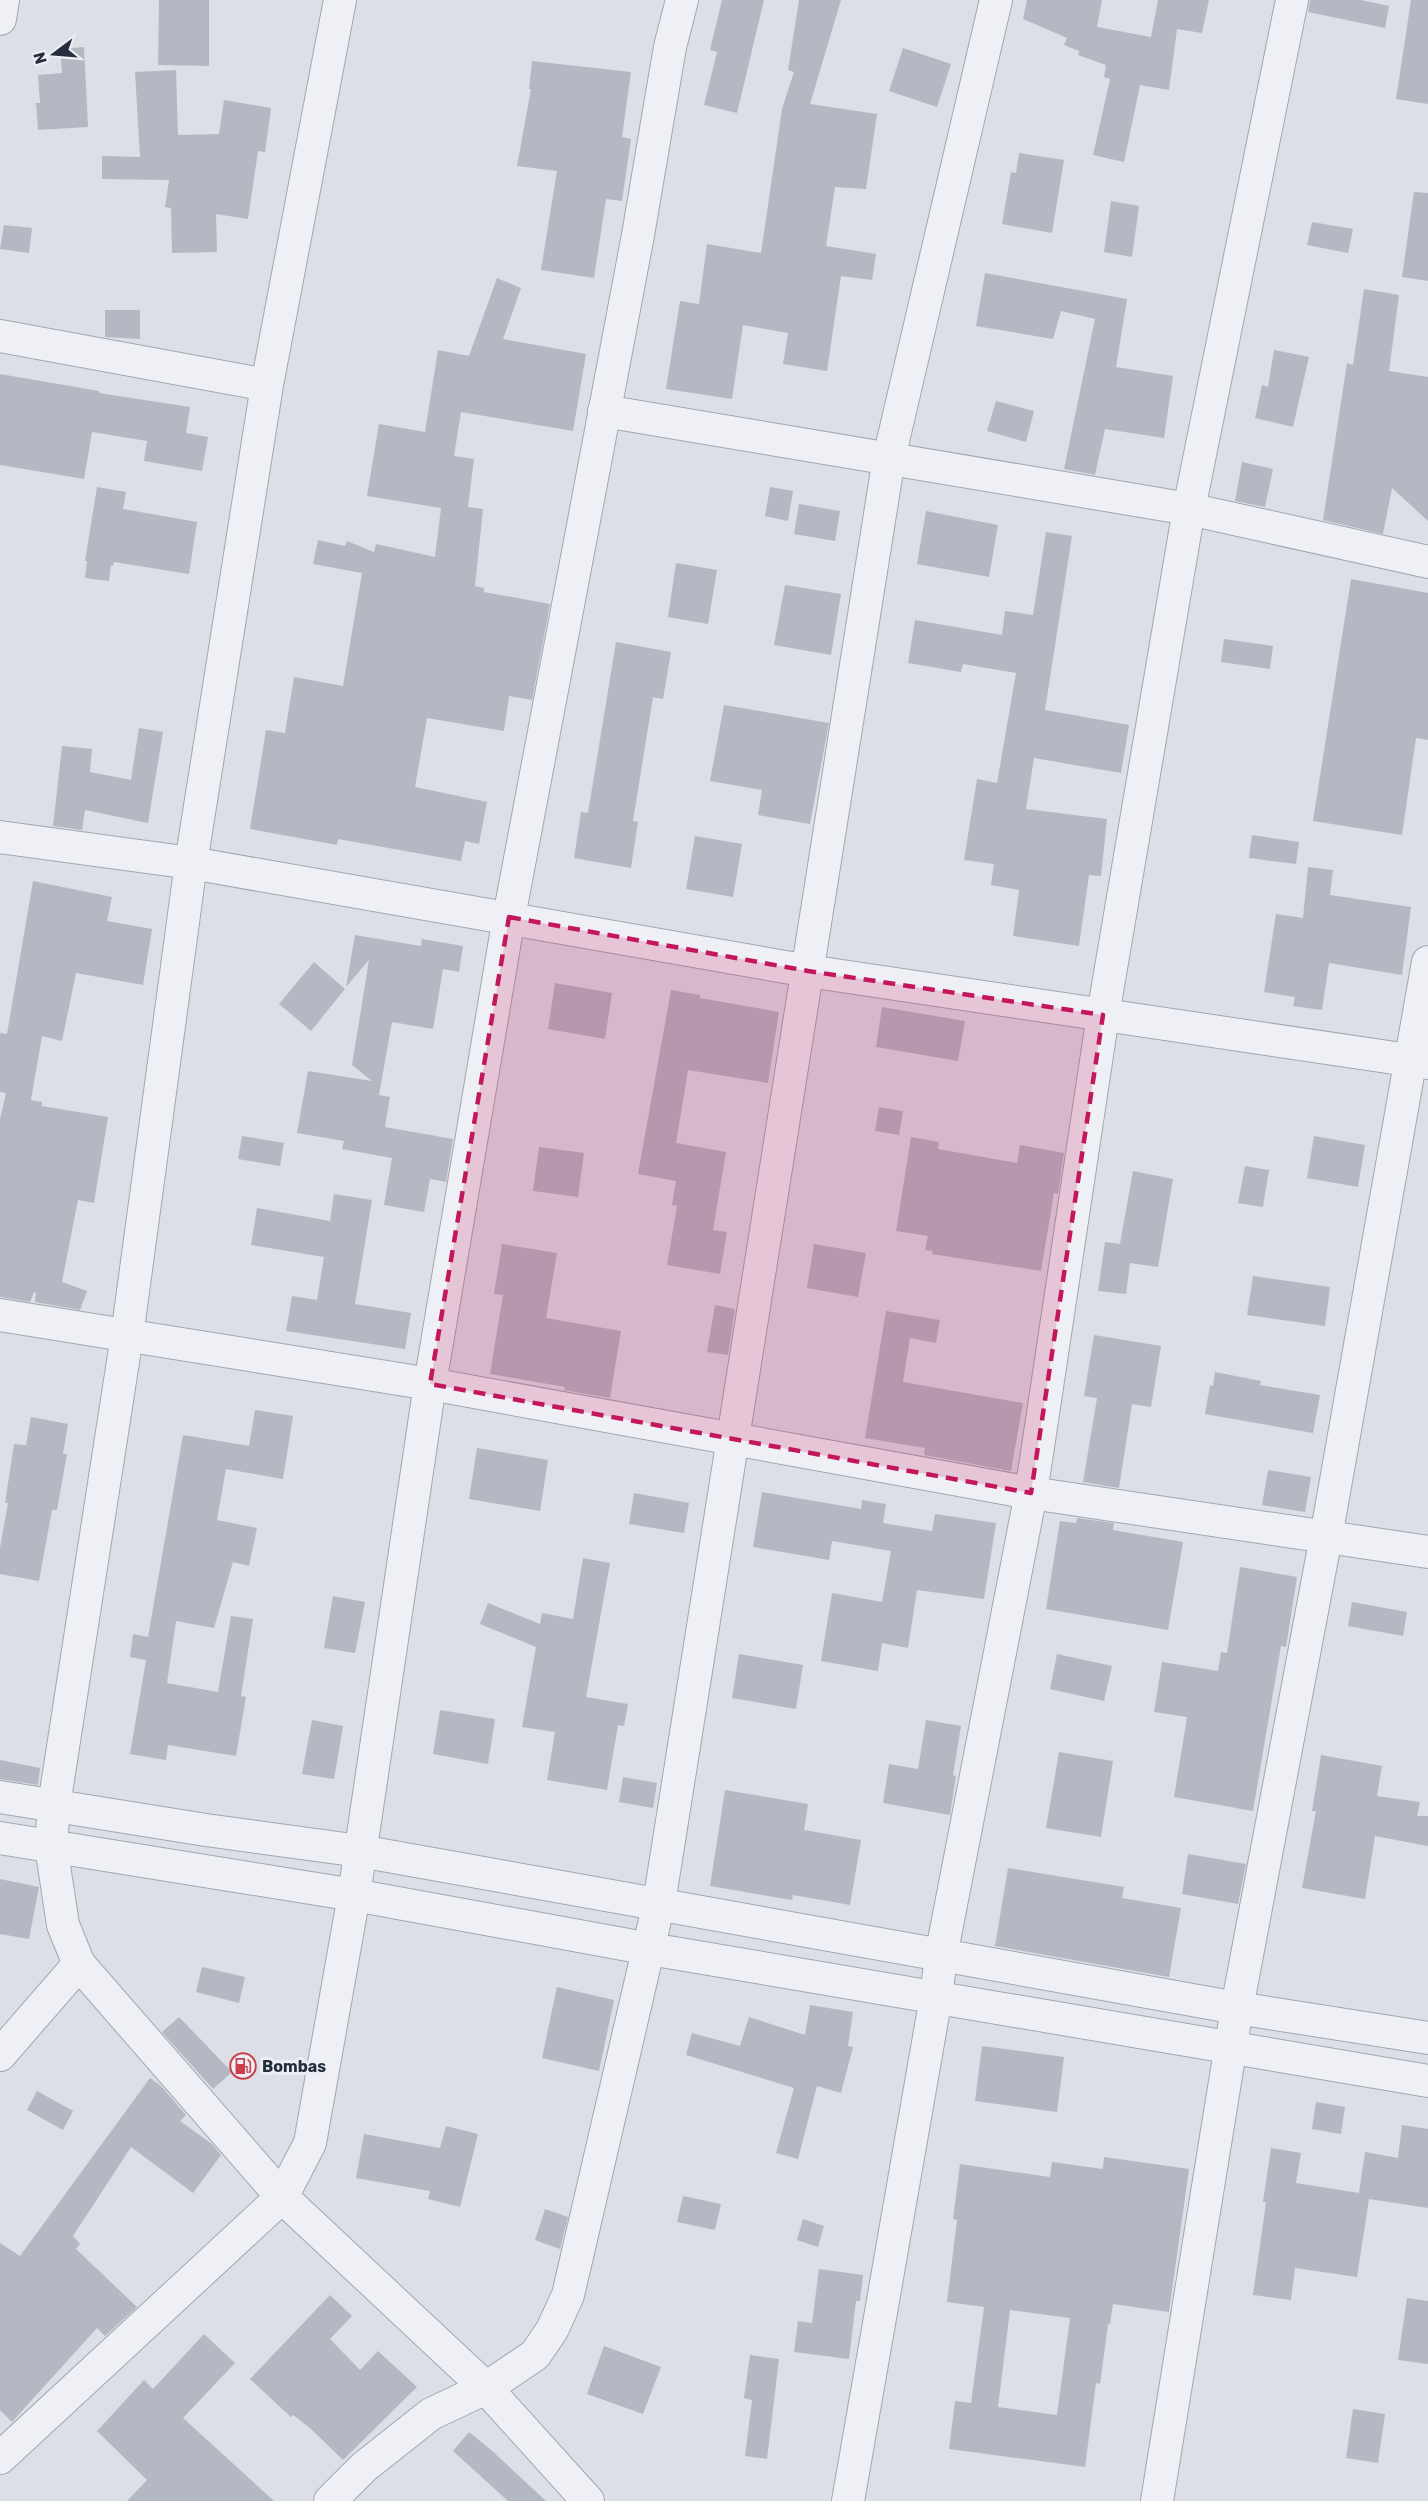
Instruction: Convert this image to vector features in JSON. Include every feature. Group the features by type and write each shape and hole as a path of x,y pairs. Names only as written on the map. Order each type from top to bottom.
{"street":[{"path":"0,19 3,0"},
{"path":"340,0 267,385 191,863 127,1336 54,1805 51,1846 63,1924 79,1964 282,2197 486,2388 588,2501"},
{"path":"0,2458 282,2197 310,2143 354,1895 430,1384 508,917 638,235 670,47 682,0"},
{"path":"330,2501 364,2467 431,2414 486,2388 535,2355 552,2330 568,2295 659,1904 889,458 996,0"},
{"path":"848,2501 936,1997 941,1956 1031,1493 1103,1015 1189,509 1292,0"},
{"path":"0,336 267,385"},
{"path":"604,411 1189,509 1428,562"},
{"path":"0,837 191,863 808,971 1420,1062"},
{"path":"1158,2501 1237,2008 1326,1537 1420,1062 1428,962"},
{"path":"0,1315 430,1384 1031,1493 1428,1552"},
{"path":"0,1797 206,1830 360,1851 1237,2008 1428,2038"},
{"path":"0,1838 354,1895 650,1949 1428,2081"},
{"path":"0,2055 79,1964"}],"highlighted area":[{"path":"509,917 808,971 1103,1015 1031,1493 430,1384"}],"building":[{"path":"159,0 209,0 209,66 158,65"},
{"path":"722,0 764,0 737,113 704,105 717,52 710,50"},
{"path":"799,0 841,0 810,104 877,114 866,189 835,187 826,246 876,254 872,280 841,276 827,371 783,364 788,333 743,325 732,399 666,389 680,301 699,304 707,244 761,253 782,109 794,72 788,70"},
{"path":"1027,0 1102,0 1097,27 1151,37 1158,0 1209,0 1202,33 1177,29 1169,90 1140,85 1124,162 1093,155 1110,79 1104,77 1106,65 1078,55 1079,51 1064,45 1067,38 1023,19"},
{"path":"1310,0 1361,0 1389,6 1385,28 1308,12"},
{"path":"1411,0 1428,0 1428,104 1396,99"},
{"path":"84,47 88,127 38,130 36,103 40,103 38,75 62,73 60,49"},
{"path":"903,48 951,64 937,107 889,91"},
{"path":"532,61 631,72 622,137 631,139 622,201 606,199 594,278 541,270 557,171 517,166 531,89 529,89"},
{"path":"176,70 178,135 219,134 224,100 271,108 265,152 258,151 248,219 216,214 217,252 172,253 171,208 165,207 169,180 102,179 102,156 140,157 135,72"},
{"path":"1019,153 1064,160 1052,233 1002,224 1011,172 1016,173"},
{"path":"1414,192 1428,193 1428,281 1402,277"},
{"path":"1111,201 1139,206 1132,257 1104,252"},
{"path":"1312,222 1353,229 1348,253 1307,245"},
{"path":"4,225 32,228 29,253 0,249"},
{"path":"985,273 1127,299 1116,367 1173,376 1164,438 1105,429 1095,475 1064,469 1095,319 1061,311 1053,339 976,326"},
{"path":"497,278 521,288 503,339 586,354 573,431 461,412 454,456 474,459 468,507 483,509 475,586 484,588 484,592 550,604 532,700 509,696 504,731 427,718 415,787 487,802 479,844 465,841 461,861 338,839 337,845 250,829 266,730 285,733 294,677 343,686 362,573 313,564 318,540 345,546 347,541 374,552 376,544 435,557 441,508 367,496 379,424 425,432 438,350 469,356"},
{"path":"1364,289 1399,295 1389,371 1428,377 1428,521 1392,488 1383,534 1323,520 1347,363 1353,365"},
{"path":"105,310 140,310 140,339 105,337"},
{"path":"1274,350 1309,357 1293,427 1255,418 1262,385 1268,387"},
{"path":"0,374 190,407 186,433 208,437 202,471 144,461 147,441 92,432 84,479 0,465"},
{"path":"996,401 1034,411 1026,442 987,431"},
{"path":"1242,462 1273,469 1265,507 1235,501"},
{"path":"97,487 126,492 123,509 197,522 189,574 114,562 113,566 111,565 109,581 85,578 87,561 85,561"},
{"path":"770,487 793,491 788,521 765,516"},
{"path":"799,504 840,511 835,541 794,534"},
{"path":"926,511 998,525 989,577 917,564"},
{"path":"1046,532 1072,536 1045,710 1129,725 1121,773 1034,758 1026,809 1107,819 1101,876 1089,875 1079,946 1013,936 1019,890 991,885 994,864 964,860 977,779 997,783 1016,673 963,664 961,672 908,663 915,620 1002,635 1005,611 1033,615"},
{"path":"676,563 717,570 708,624 668,617"},
{"path":"1351,579 1428,593 1428,740 1416,738 1402,835 1313,821"},
{"path":"785,585 841,594 831,655 774,645"},
{"path":"1224,639 1273,646 1270,669 1221,662"},
{"path":"616,642 671,652 663,699 653,697 633,821 638,822 631,868 574,858 581,812 588,813"},
{"path":"724,705 829,723 810,824 758,815 762,790 710,781"},
{"path":"139,728 163,732 148,823 85,810 82,830 53,826 62,746 92,749 90,772 131,780"},
{"path":"1252,835 1299,842 1296,864 1249,858"},
{"path":"695,836 742,844 733,897 686,889"},
{"path":"1308,867 1333,870 1330,895 1411,907 1402,975 1329,963 1322,1010 1293,1006 1295,997 1264,992 1276,914 1303,918"},
{"path":"33,881 112,897 107,921 152,929 143,985 76,973 62,1041 42,1036 31,1100 42,1102 42,1106 108,1117 94,1203 78,1200 62,1282 87,1291 80,1310 35,1302 36,1293 34,1292 30,1302 0,1297 0,1119 6,1093 0,1092 0,1033 7,1034"},
{"path":"355,935 421,946 422,939 463,946 459,972 443,969 433,1029 392,1022 379,1095 390,1097 385,1127 453,1139 446,1182 430,1179 424,1212 384,1205 392,1158 342,1149 344,1141 297,1133 308,1071 372,1081 352,1065 369,960 346,987"},
{"path":"314,962 345,989 311,1031 279,1004"},
{"path":"555,983 612,993 605,1039 548,1029"},
{"path":"671,990 700,995 700,998 779,1012 768,1083 688,1070 676,1143 726,1152 713,1230 727,1232 720,1274 667,1265 677,1206 672,1205 676,1181 638,1174"},
{"path":"882,1007 965,1021 958,1061 876,1047"},
{"path":"879,1107 903,1111 899,1135 875,1131"},
{"path":"242,1136 284,1143 280,1166 238,1159"},
{"path":"1314,1136 1365,1145 1358,1187 1307,1178"},
{"path":"911,1137 939,1142 938,1149 1017,1163 1020,1145 1064,1153 1058,1194 1054,1193 1041,1271 932,1254 933,1251 925,1250 928,1236 896,1231"},
{"path":"539,1147 584,1153 578,1197 533,1191"},
{"path":"1245,1166 1269,1170 1263,1207 1238,1203"},
{"path":"1133,1171 1173,1179 1158,1267 1130,1263 1126,1294 1098,1291 1105,1242 1120,1244"},
{"path":"334,1194 372,1200 355,1304 411,1313 405,1349 286,1331 292,1296 317,1300 324,1257 251,1245 257,1208 330,1221"},
{"path":"502,1244 557,1253 546,1318 621,1331 610,1398 564,1390 565,1387 490,1374 503,1295 494,1294"},
{"path":"814,1244 866,1253 858,1297 807,1288"},
{"path":"1253,1276 1330,1287 1325,1326 1247,1315"},
{"path":"715,1305 735,1309 728,1355 707,1352"},
{"path":"886,1311 940,1320 936,1343 910,1338 903,1382 1023,1403 1011,1471 924,1455 925,1448 865,1438"},
{"path":"1094,1335 1161,1346 1151,1407 1132,1404 1119,1488 1083,1482 1097,1398 1084,1396"},
{"path":"1215,1372 1261,1381 1260,1385 1320,1395 1313,1433 1205,1414 1210,1385 1213,1386"},
{"path":"255,1410 293,1416 283,1479 226,1469 217,1520 257,1528 249,1566 233,1562 214,1628 176,1621 167,1683 218,1692 231,1616 253,1619 241,1696 246,1697 236,1756 168,1745 166,1760 130,1754 146,1660 130,1657 133,1634 148,1637 183,1435 249,1446"},
{"path":"31,1417 68,1424 63,1454 67,1454 57,1510 52,1510 39,1581 0,1574 0,1548 8,1503 5,1503 14,1444 26,1445"},
{"path":"477,1448 548,1460 540,1511 469,1499"},
{"path":"1268,1470 1311,1477 1305,1512 1262,1505"},
{"path":"762,1492 861,1509 862,1500 886,1504 883,1523 932,1531 935,1514 996,1523 984,1599 917,1590 908,1648 882,1643 878,1671 821,1661 832,1593 882,1602 891,1551 832,1541 829,1560 753,1547"},
{"path":"634,1493 689,1503 684,1533 629,1524"},
{"path":"1077,1518 1114,1523 1113,1530 1183,1542 1168,1630 1046,1609 1060,1521 1076,1523"},
{"path":"583,1558 610,1563 586,1697 628,1704 624,1726 618,1725 607,1790 547,1780 555,1732 522,1727 536,1647 480,1624 488,1603 540,1624 542,1613 573,1619"},
{"path":"1240,1567 1297,1577 1286,1647 1281,1646 1253,1811 1174,1797 1187,1717 1154,1712 1162,1662 1218,1671 1221,1652 1227,1653"},
{"path":"333,1596 365,1602 355,1653 324,1648"},
{"path":"1352,1602 1407,1612 1403,1636 1348,1626"},
{"path":"739,1654 803,1665 796,1709 732,1698"},
{"path":"1057,1654 1112,1666 1104,1701 1050,1689"},
{"path":"440,1710 495,1719 488,1764 433,1754"},
{"path":"312,1720 343,1726 334,1779 302,1774"},
{"path":"926,1720 961,1726 953,1775 956,1776 950,1815 883,1803 889,1764 918,1769"},
{"path":"1059,1752 1113,1761 1101,1837 1046,1828"},
{"path":"1321,1755 1382,1766 1377,1796 1420,1802 1417,1816 1428,1816 1428,1846 1375,1836 1365,1899 1302,1888 1316,1811 1312,1811"},
{"path":"0,1760 40,1768 38,1785 0,1779"},
{"path":"623,1777 657,1783 653,1808 619,1802"},
{"path":"725,1790 808,1804 804,1830 861,1840 850,1905 793,1895 792,1900 710,1886"},
{"path":"1188,1854 1246,1864 1238,1904 1182,1894"},
{"path":"1008,1868 1124,1887 1122,1898 1181,1908 1169,1977 995,1946"},
{"path":"0,1879 39,1887 29,1939 0,1934"},
{"path":"202,1967 245,1977 239,2003 196,1992"},
{"path":"557,1987 614,2000 599,2071 542,2058"},
{"path":"810,2005 853,2012 848,2046 853,2047 841,2093 817,2086 798,2159 776,2153 794,2088 686,2055 692,2033 740,2046 749,2017 805,2035"},
{"path":"179,2017 232,2072 213,2089 162,2032"},
{"path":"982,2046 1064,2057 1057,2112 975,2101"},
{"path":"150,2078 161,2086 186,2115 180,2121 212,2144 221,2155 193,2193 131,2147 73,2236 80,2244 76,2249 137,2307 105,2336 97,2328 12,2422 0,2410 0,2243 20,2256"},
{"path":"37,2091 73,2111 63,2130 27,2110"},
{"path":"1316,2102 1345,2107 1341,2134 1312,2129"},
{"path":"1402,2125 1428,2129 1428,2208 1369,2199 1357,2277 1295,2268 1291,2300 1253,2295 1271,2148 1301,2153 1296,2183 1359,2193 1365,2152 1398,2158"},
{"path":"446,2126 478,2134 460,2207 428,2199 430,2191 356,2178 364,2134 440,2148"},
{"path":"1104,2157 1189,2169 1169,2312 1113,2304 1100,2384 1096,2383 1085,2467 949,2449 955,2401 971,2403 984,2307 947,2302 957,2220 953,2219 960,2164 1050,2177 1052,2162 1103,2169","holes":["1010,2310 1070,2318 1057,2415 998,2407"]},
{"path":"683,2196 721,2204 715,2230 677,2222"},
{"path":"545,2209 568,2217 560,2249 535,2240"},
{"path":"803,2219 824,2226 818,2247 797,2240"},
{"path":"819,2269 863,2275 860,2301 856,2301 849,2359 794,2352 798,2321 812,2323"},
{"path":"330,2295 352,2316 330,2339 360,2370 378,2351 417,2387 343,2460 310,2428 293,2415 291,2417 250,2379"},
{"path":"1407,2298 1428,2301 1428,2364 1398,2360"},
{"path":"204,2334 235,2363 183,2418 274,2501 127,2501 147,2480 97,2431 144,2380 153,2389"},
{"path":"604,2346 661,2367 643,2414 587,2394"},
{"path":"750,2355 779,2359 767,2459 745,2456 752,2400 744,2398"},
{"path":"1353,2409 1385,2414 1378,2463 1346,2458"},
{"path":"469,2432 546,2501 508,2501 453,2451"}],"place":[{"name":"Bombas","path":"243,2066"}]}
